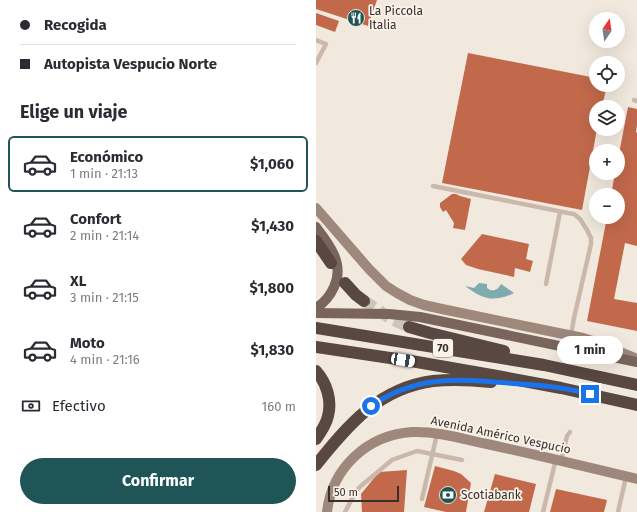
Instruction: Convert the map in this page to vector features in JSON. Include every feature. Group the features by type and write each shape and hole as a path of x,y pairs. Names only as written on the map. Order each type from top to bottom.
{"highway":[{"path":"316,241 331,263"},
{"path":"345,283 364,302"},
{"path":"409,327 516,354 570,370"},
{"name":"70","path":"316,328 570,370 637,385"},
{"name":"70","path":"316,347 417,362 561,388 637,405"},
{"path":"316,371 326,387 329,408 327,421 316,439"},
{"path":"316,465 334,442 365,411 385,397 408,387 425,382 451,380 561,388"}],"main road":[{"path":"316,208 381,281 403,297 424,305 571,335 596,342 637,360"},
{"path":"316,227 331,248 337,261 338,270 336,282 332,291 316,308"},
{"path":"316,313 395,314 420,317 637,360"},
{"name":"Avenida Américo Vespucio","path":"327,512 331,494 337,479 348,463 362,451 378,441 396,434 412,432 437,434 637,479"}],"lane":[{"path":"316,40 326,44 316,63"},
{"path":"433,186 574,214 580,219 591,238 591,244 571,335"},
{"path":"546,284 560,212"},
{"path":"543,512 558,460 570,432"},
{"path":"422,499 437,434"},
{"path":"344,512 356,491 392,460 417,451 462,460"},
{"path":"618,512 626,476"}],"water":[{"path":"479,283 487,284 487,288 490,290 497,289 501,284 514,293 494,299 483,297 465,286 474,288"}],"building":[{"name":"La Piccola Italia","path":"316,0 377,0 368,26 316,9"},
{"path":"316,13 339,21 335,32 316,25"},
{"path":"468,53 589,77 589,92 605,92 604,100 589,100 589,136 596,136 594,144 589,144 589,172 582,210 442,183"},
{"path":"628,107 637,109 637,246 625,243 614,299 637,303 637,331 587,321 606,224 625,224 625,188 612,188 614,180 625,180 625,144 621,144 622,136 625,136 625,123"},
{"path":"452,194 471,199 465,230 453,228 454,223 446,210 443,212 440,207 440,203"},
{"path":"482,234 529,244 526,259 533,261 530,272 515,268 514,277 466,265 461,259"},
{"name":"Scotiabank","path":"435,466 461,474 471,483 466,512 446,512 424,507"},
{"path":"407,470 404,512 362,512 361,494 379,472"},
{"path":"495,474 536,484 529,512 484,512"},
{"path":"556,489 607,500 604,512 550,512"}],"tunnel":[{"path":"364,301 390,318 409,327"}],"place":[{"name":"La Piccola Italia","path":"356,18"},
{"name":"Scotiabank","path":"448,495"}],"route":[{"path":"371,406 399,390 425,382 442,380 463,380 561,388 590,394"}]}
